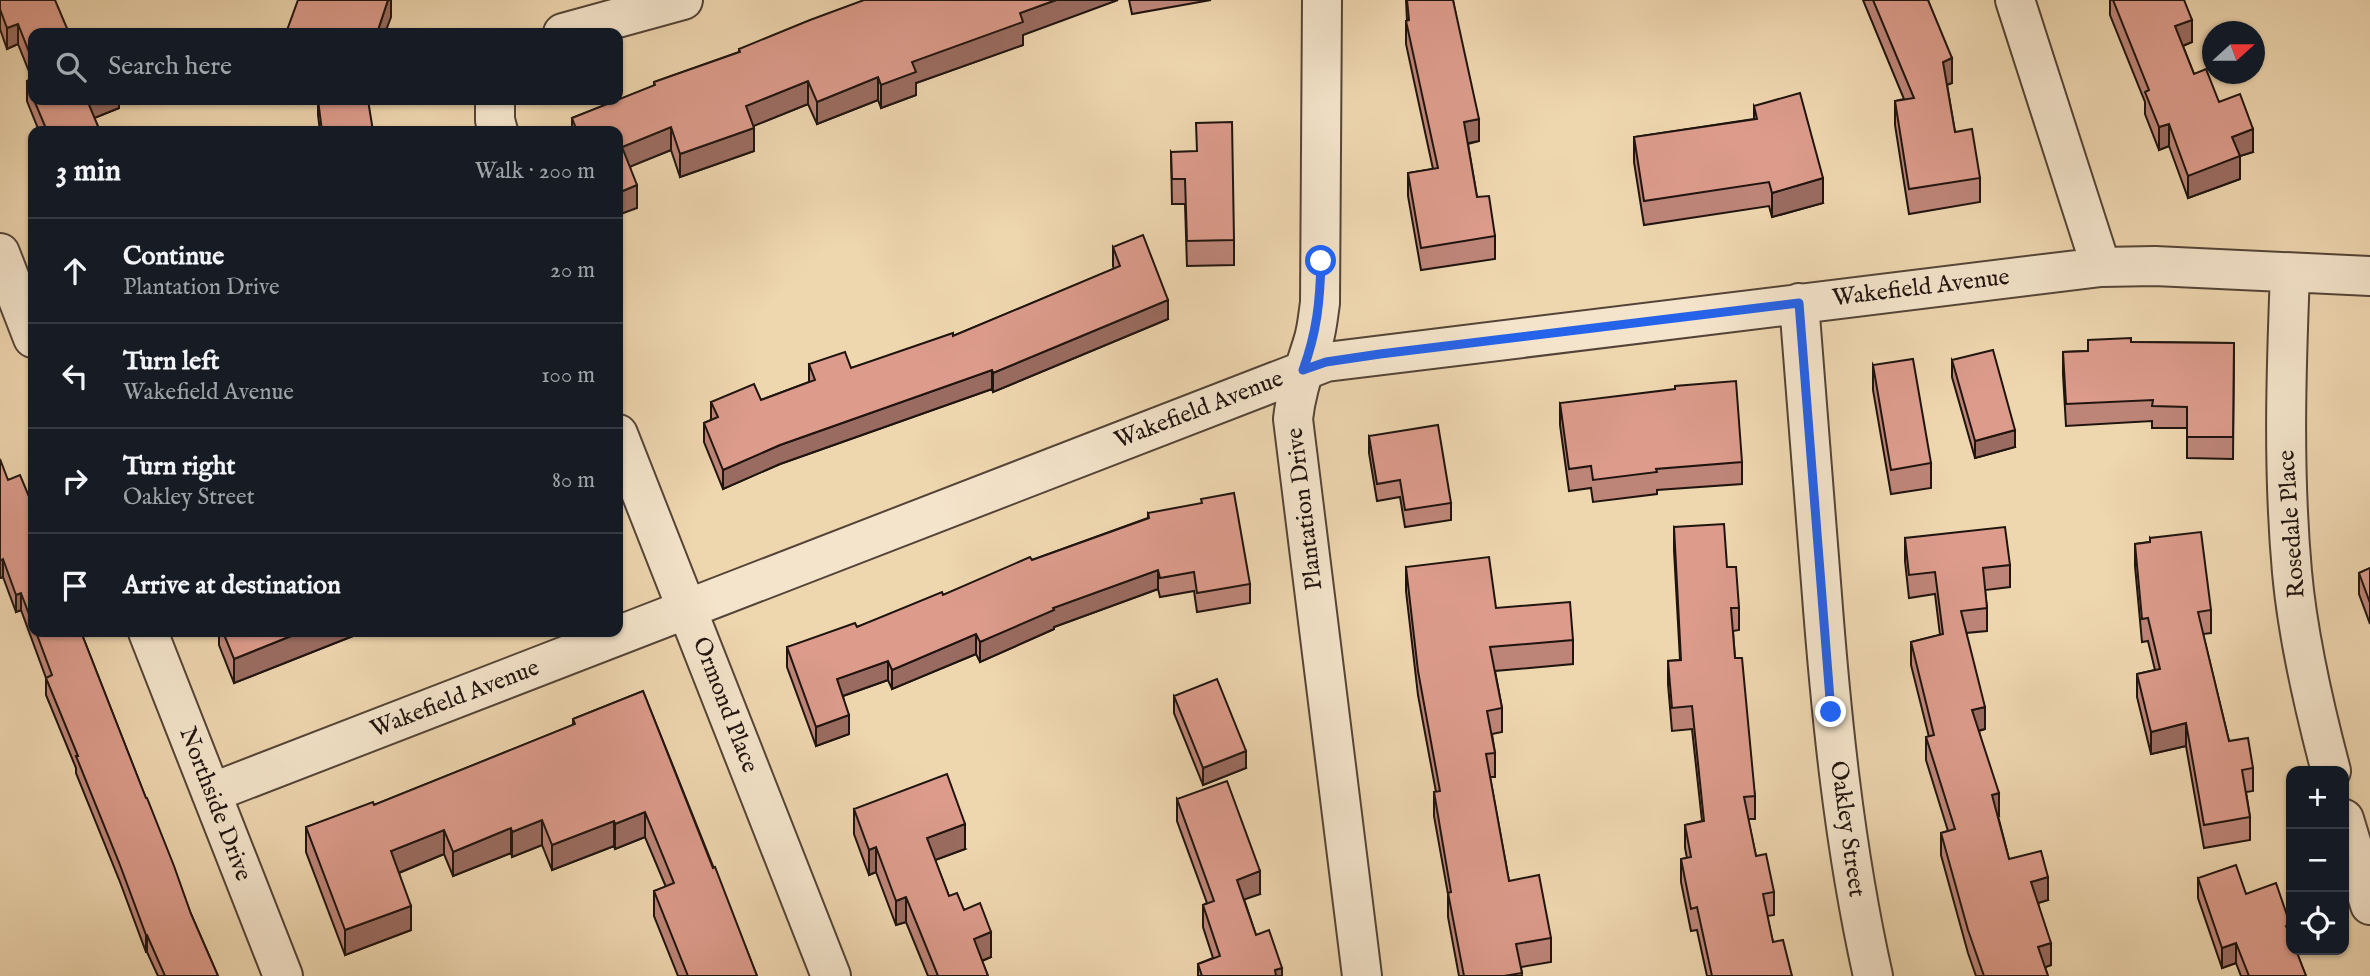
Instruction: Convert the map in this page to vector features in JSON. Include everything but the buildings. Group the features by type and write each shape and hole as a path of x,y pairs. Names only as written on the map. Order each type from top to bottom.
{"street":[{"path":"581,28 683,0"},
{"name":"Plantation Drive","path":"1322,0 1320,303 1314,340 1303,370 1293,419 1362,976"},
{"path":"2015,0 2101,267"},
{"path":"495,105 497,126"},
{"path":"0,253 28,325"},
{"name":"Wakefield Avenue","path":"623,633 1326,362 2101,267 2145,266 2370,276"},
{"name":"Rosedale Place","path":"2290,273 2285,413 2292,575 2305,658 2330,766"},
{"name":"Oakley Street","path":"1799,303 1831,712 1852,867 1873,976"},
{"name":"Ormond Place","path":"623,448 831,976"},
{"name":"Northside Drive","path":"150,637 282,976"},
{"name":"Wakefield Avenue","path":"211,793 612,637"},
{"path":"2347,829 2370,905"}],"route":[{"path":"1321,261 1320,303 1314,340 1303,370 1326,362 1380,354 1799,303 1831,712"}]}
